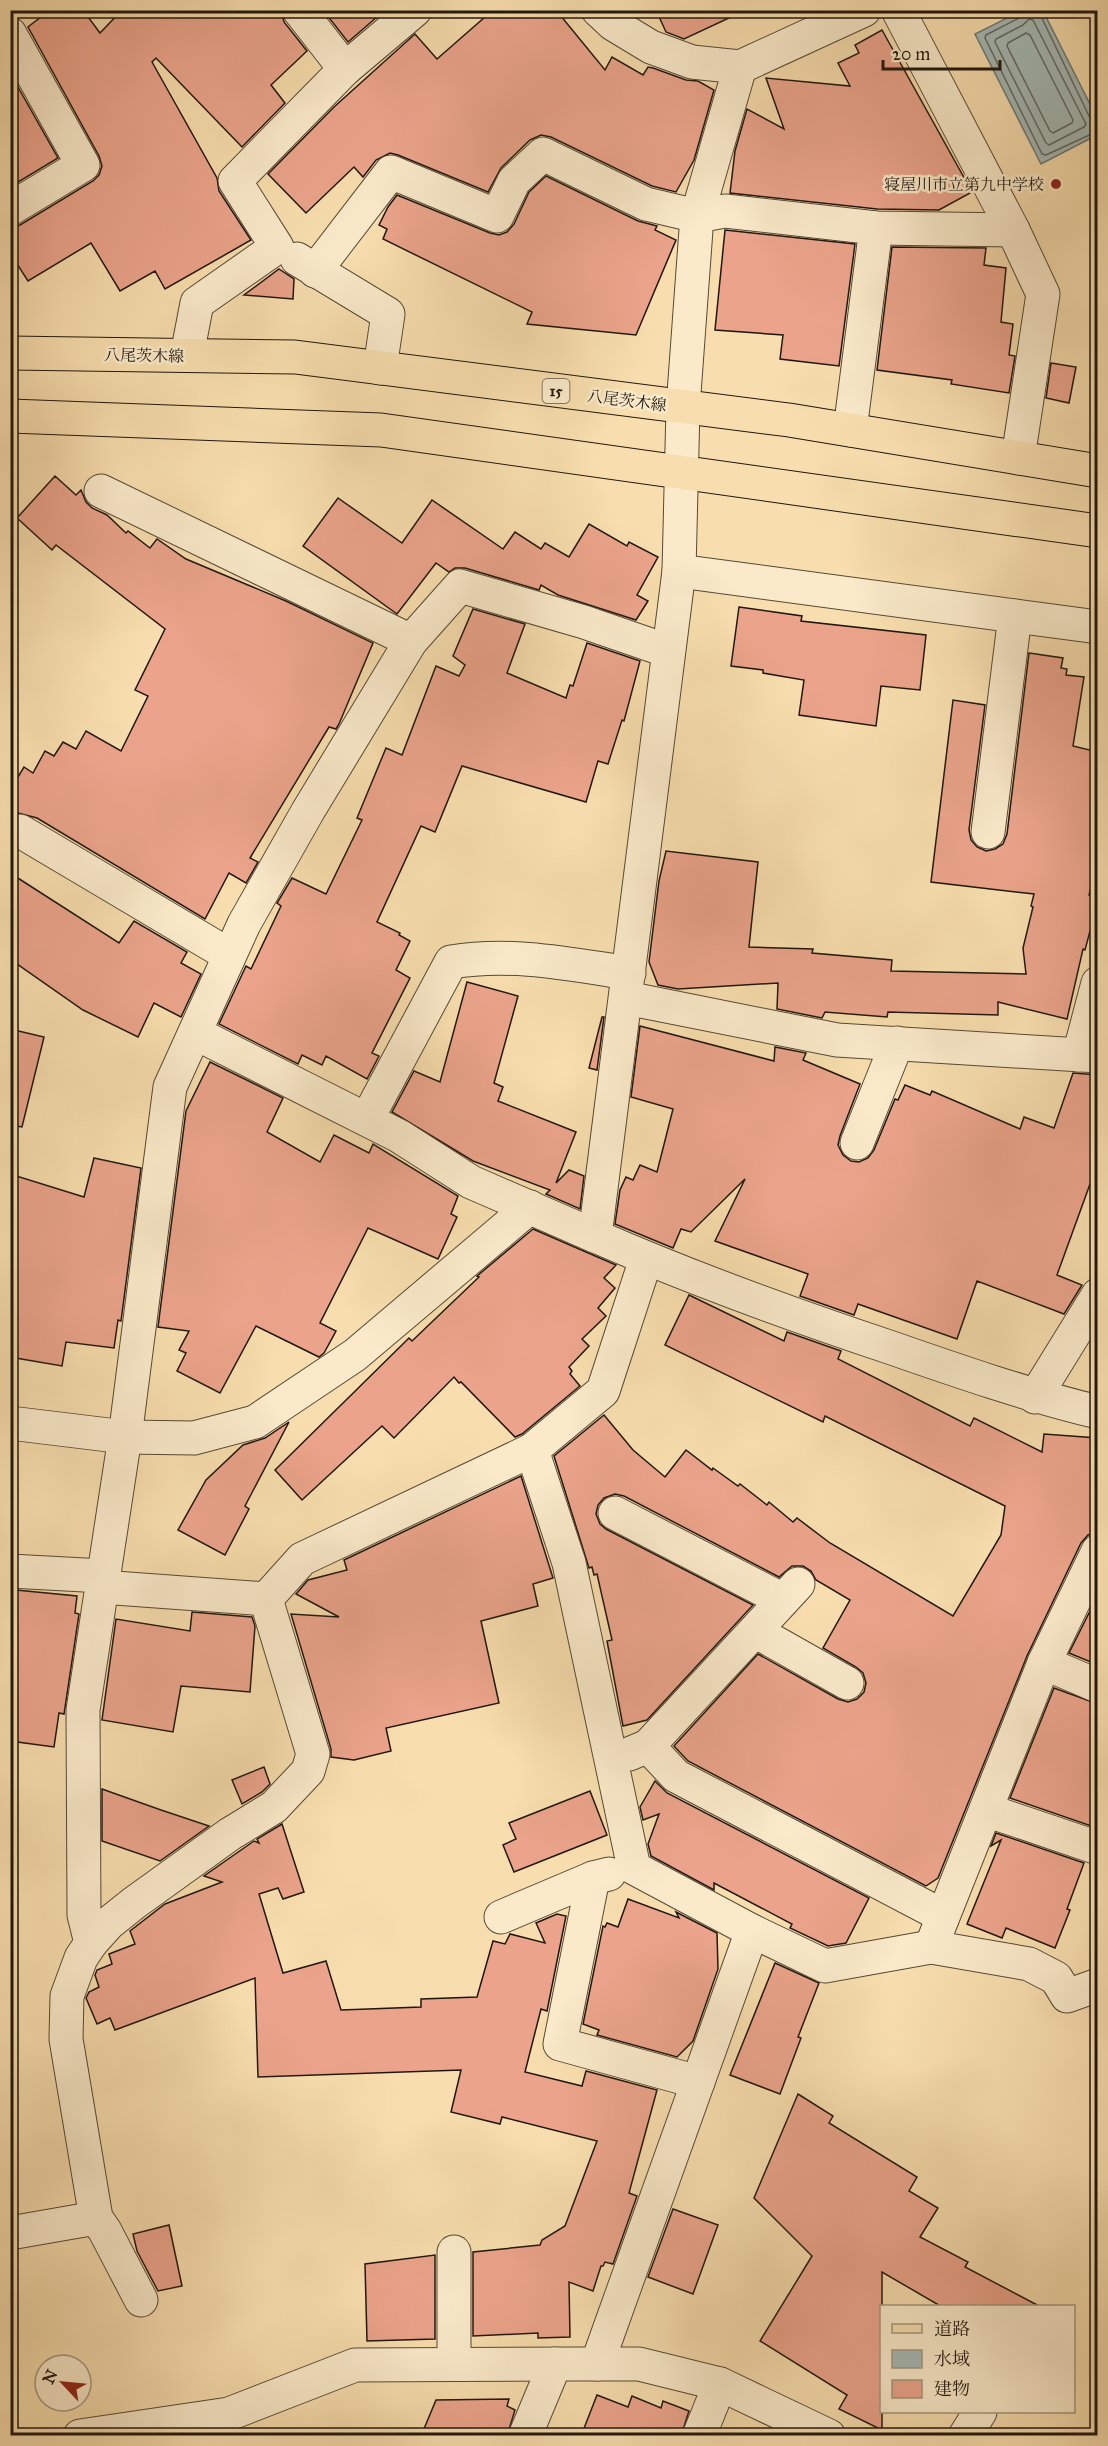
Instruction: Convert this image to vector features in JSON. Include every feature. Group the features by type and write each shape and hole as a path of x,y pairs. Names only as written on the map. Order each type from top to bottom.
{"main road":[{"name":"八尾茨木線","path":"10,353 295,357 850,430 1098,471"},
{"path":"10,416 381,430 1098,531"}],"street":[{"path":"299,10 345,69"},
{"path":"380,368 388,314 277,247 235,181 345,69 415,10"},
{"path":"598,10 613,24 651,47 692,62 740,67 864,10"},
{"path":"898,10 1013,230 1043,294 1018,458"},
{"path":"10,34 83,165 10,209"},
{"path":"595,1236 679,572 683,407 697,216 740,67"},
{"path":"315,270 391,172 497,216 514,181 543,154 645,204 697,216 725,211 876,228 1013,230"},
{"path":"850,430 876,228"},
{"path":"187,355 197,303 277,247"},
{"path":"101,491 411,641"},
{"path":"679,572 1098,627"},
{"path":"91,1943 84,1915 83,1710 125,1437 170,1087 244,924 308,811 411,641 460,586 584,622 668,651"},
{"path":"988,832 1015,615"},
{"path":"20,831 229,955"},
{"path":"367,1119 451,962 479,958 534,958 627,986 837,1040 1088,1056 1098,983"},
{"path":"195,1033 399,1136 471,1182 646,1259 820,1324 1035,1397 1098,1412"},
{"path":"856,1143 897,1044"},
{"path":"10,1423 125,1437 194,1438 255,1422 356,1355 530,1208"},
{"path":"266,1599 302,1559 532,1450 603,1391 646,1259"},
{"path":"1035,1397 1098,1295"},
{"path":"532,1450 569,1563 634,1868"},
{"path":"611,1761 648,1746 791,1592 615,1513"},
{"path":"931,1947 1044,1663 1098,1551"},
{"path":"10,1571 266,1599"},
{"path":"141,2300 96,2218 66,2038 67,1996 81,1958 109,1923 230,1834 274,1807 308,1772 313,1754 266,1599"},
{"path":"755,1631 848,1683"},
{"path":"1044,1663 1098,1686"},
{"path":"648,1746 676,1776 943,1916"},
{"path":"986,1810 1098,1848"},
{"path":"501,1917 593,1878 634,1868 752,1931 825,1966 931,1947 1029,1964 1056,1978 1067,1996 1098,1985"},
{"path":"593,1878 560,2044 698,2082"},
{"path":"597,2364 752,1931"},
{"path":"10,2233 96,2218"},
{"path":"454,2252 454,2364"},
{"path":"525,2436 555,2364"},
{"path":"80,2436 229,2414 240,2422 355,2365 639,2364 720,2384 829,2436"},
{"path":"699,2436 720,2384"},
{"path":"965,2436 979,2413"}],"water":[{"path":"1021,11 1043,11 1097,118 1097,135 1041,164 975,34"}],"building":[{"path":"50,10 83,10 100,33 122,10 281,10 284,22 307,51 271,85 285,103 242,147 156,58 152,62 217,178 219,191 251,240 165,289 155,271 120,291 91,243 28,281 10,253 10,228 20,225 93,181 99,175 102,166 99,156 28,27"},
{"path":"323,10 385,10 348,42"},
{"path":"493,10 556,10 605,70 612,57 643,75 648,67 653,68 686,80 698,81 714,90 694,160 676,192 652,186 551,137 541,135 530,140 501,168 488,192 390,153 376,160 363,177 354,167 306,213 268,174 334,107 415,34 437,59"},
{"path":"656,10 746,10 684,39 666,32"},
{"path":"882,30 972,192 939,210 877,209 730,193 735,151 747,109 784,129 766,78 850,86 838,63 859,53 855,45"},
{"path":"10,73 58,158 10,187"},
{"path":"546,176 638,221 657,226 655,230 676,240 636,335 527,324 532,312 383,239 387,229 379,225 397,195 490,233 499,235 507,232 514,224 529,192"},
{"path":"725,230 855,244 839,366 780,359 783,335 715,330"},
{"path":"892,247 986,248 984,265 1006,268 1001,322 1013,324 1009,355 1015,356 1009,393 951,384 952,380 877,370"},
{"path":"279,269 294,279 293,299 244,295"},
{"path":"1051,363 1076,367 1069,403 1046,398"},
{"path":"55,476 76,495 81,490 86,502 92,508 107,515 126,533 128,531 150,548 157,539 186,559 286,601 373,643 339,724 336,729 329,727 250,858 258,862 246,883 229,873 205,919 37,818 10,811 10,790 24,767 33,773 45,751 54,756 63,742 76,749 86,731 121,751 148,696 135,690 165,629 56,545 52,550 17,518"},
{"path":"338,498 402,543 432,500 503,549 515,532 541,549 545,543 569,557 589,524 627,546 629,542 658,557 637,595 648,601 636,620 558,595 541,585 539,590 465,568 455,568 449,572 436,563 397,614 303,546"},
{"path":"739,607 802,616 801,621 926,635 920,690 881,686 876,726 799,715 804,680 763,673 763,670 731,666"},
{"path":"473,609 525,624 507,673 566,698 570,685 573,686 587,643 640,661 624,721 622,720 608,764 598,761 586,802 462,766 435,832 421,826 377,922 400,933 399,935 410,941 396,970 410,978 372,1053 379,1056 367,1079 326,1056 322,1065 302,1055 298,1064 219,1024 246,966 251,969 281,906 277,903 292,878 326,894 362,820 357,818 386,748 402,755 436,666 459,676 465,665 453,656"},
{"path":"1029,653 1063,658 1061,668 1067,669 1066,675 1084,677 1073,746 1098,752 1098,861 1089,895 1098,897 1098,901 1085,950 1083,949 1067,1019 998,1002 998,1015 888,1012 887,1017 825,1012 822,1018 777,1009 778,983 678,989 658,985 649,962 659,881 666,851 758,862 749,947 813,949 812,953 892,960 891,971 1026,974 1023,948 1034,894 931,882 953,700 985,705 969,830 971,840 977,847 986,851 995,849 1003,844 1007,834"},
{"path":"10,873 119,943 134,921 187,952 181,963 201,974 181,1017 154,1003 138,1037 83,1010 10,959"},
{"path":"467,982 518,996 494,1083 503,1087 498,1101 576,1132 556,1183 569,1170 584,1176 580,1209 546,1194 550,1190 473,1161 392,1112 414,1071 440,1082"},
{"path":"602,1017 604,1017 597,1070 589,1068"},
{"path":"640,1026 774,1061 775,1047 806,1053 803,1060 860,1084 838,1145 843,1155 851,1161 859,1162 868,1158 874,1150 895,1099 898,1100 905,1085 930,1095 932,1091 1020,1129 1024,1117 1054,1128 1073,1073 1098,1075 1098,1162 1057,1275 1082,1285 1064,1314 977,1281 957,1339 858,1304 854,1315 800,1296 808,1274 715,1241 745,1179 691,1232 681,1229 673,1248 615,1224 620,1190 626,1177 633,1180 640,1165 657,1172 673,1109 631,1097"},
{"path":"10,1029 44,1037 22,1127 10,1125"},
{"path":"210,1062 283,1098 267,1132 320,1162 334,1135 369,1153 373,1144 458,1196 451,1214 457,1217 438,1259 368,1228 320,1323 336,1331 324,1353 319,1357 256,1326 220,1393 177,1371 186,1353 179,1350 189,1331 158,1327 186,1111"},
{"path":"94,1158 141,1168 121,1321 118,1320 114,1348 66,1342 62,1366 10,1357 10,1174 84,1197"},
{"path":"533,1229 616,1265 604,1278 615,1288 598,1308 606,1316 582,1339 589,1346 569,1367 572,1371 570,1374 580,1386 522,1434 515,1437 454,1377 394,1438 382,1426 302,1500 275,1470 409,1338 412,1341 479,1277 477,1276"},
{"path":"689,1295 784,1341 787,1332 841,1351 838,1359 970,1426 974,1418 1042,1452 1044,1434 1098,1438 1098,1532 1088,1535 1081,1543 1027,1656 938,1878 926,1886 688,1761 674,1746 758,1654 838,1699 848,1702 857,1699 864,1692 866,1683 863,1673 823,1648 850,1600 816,1580 811,1571 803,1566 792,1566 779,1577 624,1496 615,1494 604,1498 598,1505 596,1514 600,1524 606,1529 753,1605 647,1720 623,1726 607,1641 612,1640 597,1574 594,1575 592,1567 589,1568 554,1456 604,1415 633,1450 665,1477 686,1450 712,1470 713,1468 738,1486 740,1484 767,1505 769,1502 793,1522 797,1518 830,1543 953,1616 1001,1535 1005,1506 825,1416 823,1422 665,1345"},
{"path":"289,1422 245,1506 249,1509 225,1555 178,1530 206,1480 243,1445 265,1438"},
{"path":"521,1476 553,1578 533,1584 538,1606 481,1621 499,1703 386,1728 391,1751 354,1760 331,1757 331,1749 291,1614 339,1617 296,1594 308,1580 347,1570 344,1560"},
{"path":"16,1590 77,1596 75,1613 79,1614 64,1714 59,1713 54,1747 10,1741 10,1624"},
{"path":"1098,1595 1098,1665 1069,1653"},
{"path":"192,1612 252,1617 255,1626 250,1692 181,1686 173,1732 102,1720 116,1619 190,1631"},
{"path":"1054,1688 1098,1704 1097,1828 1010,1798"},
{"path":"264,1767 270,1784 262,1792 242,1804 232,1780"},
{"path":"655,1781 667,1793 869,1898 846,1943 828,1946 790,1928 792,1924 714,1883 714,1890 651,1856 648,1844 659,1814 643,1820 640,1807"},
{"path":"102,1789 209,1826 160,1861 102,1841"},
{"path":"590,1791 607,1835 514,1872 503,1845 516,1839 509,1823"},
{"path":"282,1824 304,1892 283,1899 278,1888 259,1894 283,1973 326,1961 341,2010 421,2007 421,1999 477,1997 493,1941 505,1944 510,1934 545,1943 536,1923 557,1914 566,1916 547,2011 541,2009 525,2072 582,2086 586,2071 657,2090 629,2193 637,2196 613,2264 605,2262 601,2266 593,2291 569,2282 570,2337 538,2338 538,2333 473,2336 473,2252 540,2245 542,2240 565,2226 597,2141 502,2117 500,2124 451,2112 461,2070 258,2077 255,1978 115,2030 110,2018 97,2024 86,1998 89,1992 99,1987 95,1975 97,1970 112,1964 109,1954 135,1944 130,1931 165,1904 222,1882 204,1876 254,1841 259,1843 257,1839"},
{"path":"996,1833 1084,1863 1067,1909 1070,1910 1055,1948 1006,1928 1002,1938 967,1924 1001,1840 991,1846"},
{"path":"628,1899 679,1918 676,1912 717,1933 718,1969 693,2041 677,2057 597,2035 599,2030 583,2024 603,1926 605,1927 607,1923 618,1927"},
{"path":"775,1963 819,1983 798,2037 801,2038 780,2094 730,2075"},
{"path":"798,2094 833,2116 829,2123 917,2177 909,2191 938,2208 920,2237 968,2262 965,2267 1037,2305 939,2305 882,2272 880,2413 882,2413 882,2430 839,2409 847,2395 760,2341 812,2256 754,2198"},
{"path":"673,2209 718,2225 693,2294 648,2277"},
{"path":"169,2225 182,2286 158,2291 137,2251 133,2234"},
{"path":"435,2255 435,2339 367,2341 365,2264"},
{"path":"597,2395 628,2407 632,2396 661,2408 663,2401 689,2411 681,2436 581,2436"},
{"path":"509,2399 507,2406 515,2410 507,2436 421,2436 436,2400"}],"place":[{"name":"寝屋川市立第九中学校","path":"1056,184"}]}
